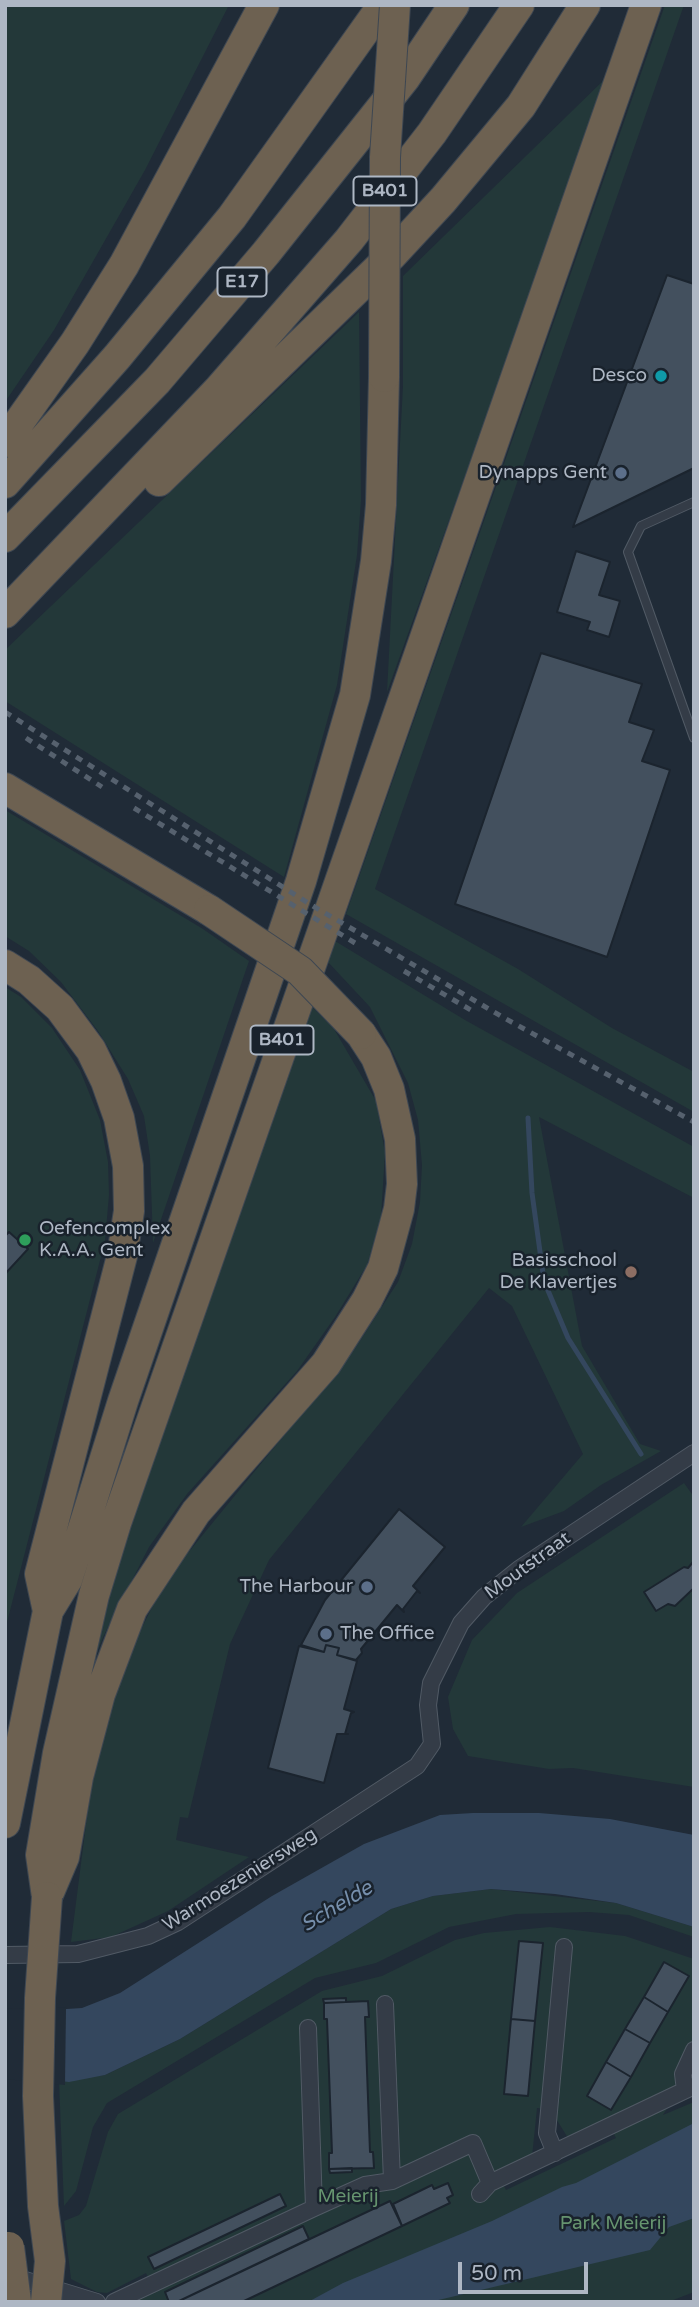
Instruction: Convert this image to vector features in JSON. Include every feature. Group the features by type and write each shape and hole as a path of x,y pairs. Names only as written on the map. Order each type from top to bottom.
{"highway":[{"path":"5,442 75,343 124,265 264,5"},
{"name":"E17","path":"5,483 117,357 223,228 290,140 383,5"},
{"name":"B401","path":"5,1823 48,1611 68,1580 127,1388 302,881 355,695 377,550 384,377 385,158 395,5"},
{"name":"E17","path":"5,537 157,381 266,253 405,78 454,5"},
{"name":"E17","path":"5,613 95,522 219,389 349,240 432,133 519,5"},
{"path":"95,522 141,499 391,256 483,155 561,47 585,5"},
{"name":"B401","path":"46,2302 50,2261 43,2206 38,2096 40,1998 47,1897 41,1855 58,1753 94,1595 120,1510 646,5"},
{"name":"B401","path":"5,789 209,910 300,971 361,1034 376,1057 389,1089 400,1139 399,1209 383,1268 367,1300 326,1364 196,1512 132,1609 100,1694 78,1777 64,1857 47,1897"},
{"name":"B401","path":"5,965 29,980 60,1008 91,1050 119,1118 128,1166 129,1211 122,1256 40,1573 48,1611"},
{"path":"5,2240 9,2247 16,2302"},
{"path":"50,2261 67,2302"}],"street":[{"name":"Moutstraat","path":"417,1766 432,1744 428,1705 431,1683 461,1623 484,1597 519,1569 694,1453"},
{"name":"Warmoezeniersweg","path":"5,1955 78,1954 149,1936 178,1922 417,1766"},
{"path":"555,2153 547,2133 564,1947"},
{"path":"385,2004 392,2181"},
{"path":"308,2028 314,2207"},
{"path":"114,2302 314,2207 365,2185 392,2181 473,2143 485,2188 690,2088 683,2074 694,2050"},
{"path":"5,2274 96,2302"}],"lane":[{"path":"694,502 641,526 628,552 694,738"}],"green space":[{"path":"5,5 229,5 145,170 54,330 5,402"},
{"path":"665,5 684,5 375,889 518,969 612,1028 694,1072 694,1112 346,914"},
{"path":"610,74 387,692 403,386 403,276"},
{"path":"359,312 361,500 357,555 337,685 284,877 5,701 5,650"},
{"path":"5,810 203,929 249,961 153,1243 150,1156 144,1116 128,1079 98,1031 61,982 29,951 5,936"},
{"path":"335,941 465,1020 694,1147 694,1198 539,1117 582,1346 640,1444 661,1451 601,1485 564,1511 521,1527 583,1454 512,1306 489,1288 269,1560 230,1644 188,1818 180,1817 176,1840 249,1857 168,1911 111,1937 71,1942 91,1785 124,1664 165,1581 354,1350 398,1282 412,1244 420,1202 422,1165 418,1120 408,1083 370,1007 328,962"},
{"path":"5,987 21,997 52,1028 80,1070 100,1120 108,1162 109,1195 105,1241 5,1630"},
{"path":"310,1005 334,1029 376,1101 385,1153 381,1217 367,1265 297,1371 187,1494 149,1547 103,1637 90,1671 103,1603"},
{"path":"684,1483 694,1497 694,1787 573,1768 549,1769 468,1756 453,1729 448,1697 472,1640 517,1593"},
{"path":"491,1889 616,1903 694,1927 694,1937 629,1915 589,1912 516,1914 449,1927 376,1963 315,1978 107,2103 93,2127 76,2191 64,2206 59,2081 105,2075 180,2039 391,1909 433,1896"},
{"path":"550,1927 625,1936 694,1959 694,2065 663,2115 694,2102 694,2292 668,2302 124,2302 153,2288 146,2273 107,2293 97,2292 71,2279 64,2221 79,2215 86,2206 108,2132 118,2114 322,1991 382,1976 455,1940 484,1933","holes":["537,2108 555,2110 555,2117 568,2138 607,2120 616,2138 506,2190 497,2173 532,2157"]}],"water":[{"name":"Schelde","path":"539,1813 610,1819 694,1835 694,1927 616,1903 555,1894 491,1889 433,1896 391,1909 180,2039 105,2075 69,2082 5,2075 5,2013 82,2008 120,1993 272,1896 364,1844 440,1815"},
{"path":"694,2123 694,2218 669,2227 650,2250 430,2302 308,2302 343,2283 576,2183"}],"pier":[{"path":"66,2007 65,2085 5,2079 5,2009"}],"building":[{"name":"Desco","path":"667,275 694,284 694,468 573,527"},
{"path":"576,551 610,562 599,595 620,601 609,637 587,630 590,622 557,612"},
{"path":"541,653 642,684 629,722 654,730 642,761 670,770 607,957 455,904"},
{"path":"9,1232 28,1249 5,1274 5,1236"},
{"path":"399,1509 445,1547 413,1586 420,1593 417,1591 403,1609 404,1612 397,1605 361,1649 362,1653 356,1660 337,1655 339,1648 326,1645 324,1652 301,1645 325,1600"},
{"path":"693,1562 694,1588 675,1606 668,1604 656,1611 644,1592 684,1567 688,1568"},
{"path":"326,1645 339,1648 337,1655 357,1661 344,1709 354,1712 351,1713 345,1734 337,1734 324,1783 268,1768 299,1646 324,1652"},
{"path":"519,1941 543,1943 535,2021 511,2019"},
{"path":"664,1962 689,1976 668,2012 644,1997"},
{"path":"644,1997 668,2012 650,2043 625,2029"},
{"path":"346,1998 346,2002 324,2003 323,1999"},
{"path":"368,2001 369,2017 365,2017 370,2152 373,2152 374,2168 329,2169 329,2153 332,2153 327,2019 324,2019 324,2003"},
{"path":"511,2019 535,2021 528,2096 504,2094"},
{"path":"625,2029 650,2043 631,2077 606,2062"},
{"path":"606,2062 631,2077 611,2110 587,2096"},
{"path":"352,2168 352,2172 330,2173 329,2169"},
{"path":"448,2183 453,2195 447,2198 450,2203 402,2226 393,2204 432,2185 434,2189"},
{"path":"280,2194 286,2206 154,2269 148,2257"},
{"path":"390,2201 402,2226 242,2302 177,2302"},
{"path":"303,2226 309,2239 177,2302 169,2302 165,2292"}],"waterway":[{"path":"528,1118 532,1193 544,1281 568,1338 641,1454"}],"railway":[{"path":"5,712 313,906 506,1019 694,1122"},
{"path":"26,738 102,787"},
{"path":"134,808 355,943"},
{"path":"404,971 476,1013"}],"place":[{"name":"Desco","path":"661,376"},
{"name":"Dynapps Gent","path":"621,473"},
{"name":"Oefencomplex K.A.A. Gent","path":"25,1240"},
{"name":"Basisschool De Klavertjes","path":"631,1272"},
{"name":"The Harbour","path":"367,1587"},
{"name":"The Office","path":"326,1634"}],"park label":[{"name":"Meierij","path":"348,2197"},
{"name":"Park Meierij","path":"613,2224"}]}
